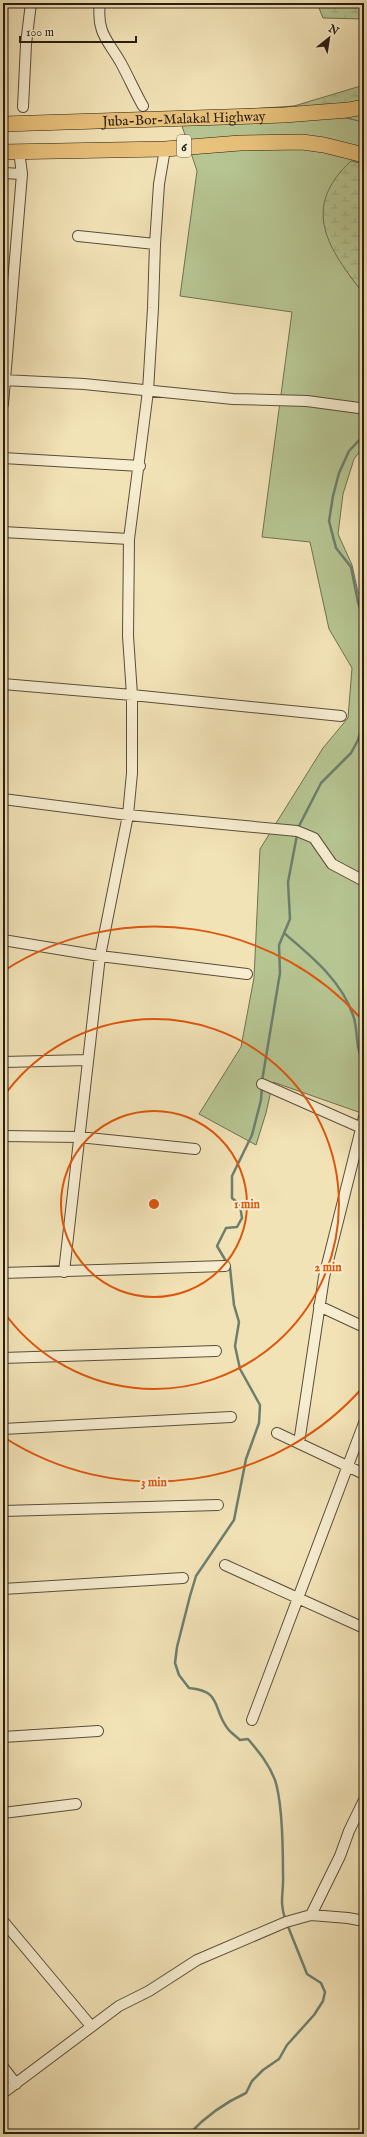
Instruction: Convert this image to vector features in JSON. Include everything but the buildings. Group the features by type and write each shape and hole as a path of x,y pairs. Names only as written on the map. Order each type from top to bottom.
{"highway":[{"name":"Juba-Bor-Malakal Highway","path":"3,124 276,115 348,110 364,107"},
{"name":"Juba-Bor-Malakal Highway","path":"3,152 164,149 233,144 302,142 324,145 364,155"}],"street":[{"path":"24,107 26,44 32,3"},
{"path":"100,3 99,20 102,30 143,106"},
{"path":"64,1272 100,956 128,815 132,773 132,695 128,636 129,539 140,466 148,391 155,244 159,184 164,149"},
{"path":"3,404 22,174 19,151"},
{"path":"3,173 22,174"},
{"path":"78,236 155,244"},
{"path":"4,380 84,384 233,399 306,401 359,408"},
{"path":"3,458 140,466"},
{"path":"3,532 129,539"},
{"path":"3,684 132,695 341,716"},
{"path":"3,799 128,815 297,831 314,838 332,864 364,882"},
{"path":"3,940 100,956 247,974"},
{"path":"3,1062 88,1060"},
{"path":"262,1084 363,1128"},
{"path":"299,1444 324,1277 363,1128 364,1117"},
{"path":"3,1136 79,1137 195,1149"},
{"path":"3,1273 225,1266"},
{"path":"319,1306 364,1327"},
{"path":"3,1358 216,1351"},
{"path":"3,1429 231,1418"},
{"path":"252,1720 364,1423"},
{"path":"277,1433 364,1474"},
{"path":"3,1511 218,1505"},
{"path":"224,1565 364,1628"},
{"path":"3,1589 183,1578"},
{"path":"3,1737 98,1731"},
{"path":"311,1915 340,1856 349,1831 364,1800"},
{"path":"3,1812 76,1804"},
{"path":"3,2093 119,2006 149,1991 197,1960 286,1922 311,1915 364,1921"},
{"path":"3,1921 91,2026"},
{"path":"3,2067 16,2084"}],"green space":[{"path":"317,3 364,3 364,19 323,18"},
{"path":"364,85 364,122 294,106"},
{"path":"294,106 364,122 364,164 351,161 350,276 364,294 364,446 354,459 343,494 338,534 352,565 358,592 364,603 364,1114 273,1082 266,1113 256,1145 199,1114 241,1047 254,978 260,849 323,748 348,718 352,668 329,629 310,542 262,537 292,312 180,296 197,171 178,114"},
{"path":"351,161 364,164 364,294 340,261 331,245 325,228 323,212 326,195 335,178"}],"waterway":[{"path":"364,435 349,451 339,473 329,521 336,548 351,567 358,602 364,620"},
{"path":"298,828 321,783 351,753 358,740 364,719"},
{"path":"262,1081 280,973 279,945 290,919 288,882 297,835"},
{"path":"284,933 315,960 333,980 348,1002 355,1021 359,1051 364,1063"},
{"path":"262,1086 261,1100 252,1135 232,1176 232,1198 240,1205 242,1218 237,1227 226,1228 217,1246 230,1268 234,1305 239,1322 235,1346 240,1369 260,1405 259,1423 246,1459 234,1520 196,1576 177,1647 175,1663 179,1675 189,1688 200,1690 212,1697 223,1722 228,1729 240,1740 248,1739 273,1774 281,1813 283,1864 282,1901 285,1919"},
{"path":"189,2134 216,2110 246,2093 252,2081 263,2070 279,2059 287,2045 314,2015 323,2001 325,1992 321,1983 307,1974 287,1924"}]}
